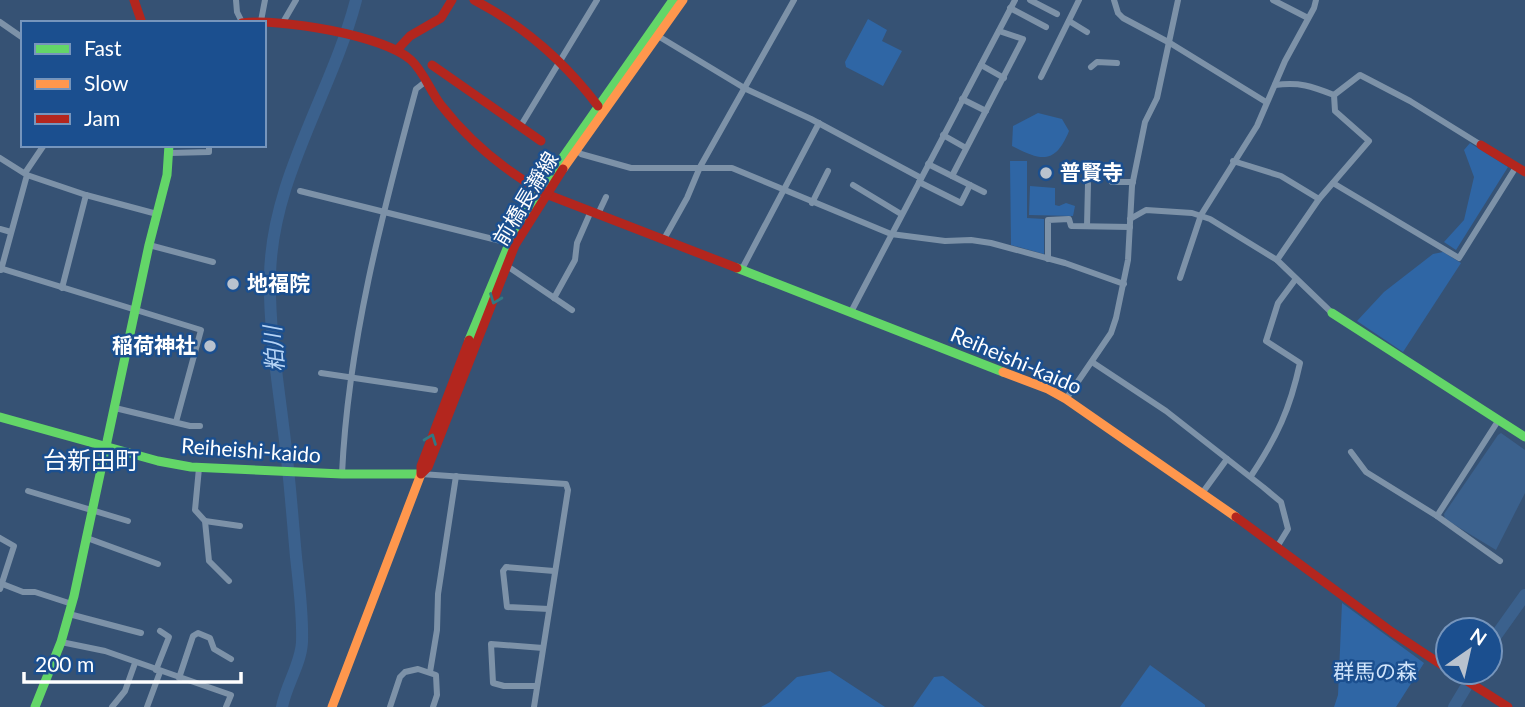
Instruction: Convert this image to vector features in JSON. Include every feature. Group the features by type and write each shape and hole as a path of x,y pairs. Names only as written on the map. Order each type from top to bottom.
{"main road":[{"path":"134,0 141,21"},
{"path":"266,22 338,32 397,50 400,43 441,19 452,0"},
{"path":"474,0 514,22 559,61 598,106"},
{"name":"前橋長瀞線","path":"332,707 421,474 421,466 439,417 509,243 598,106 673,0"},
{"name":"前橋長瀞線","path":"421,474 428,467 507,266 543,192 577,150 683,0"},
{"name":"Reiheishi-kaido","path":"397,50 412,60 456,125 480,148 543,192 1066,398 1203,492 1434,660"},
{"path":"432,65 541,141"},
{"path":"1481,145 1525,173"},
{"path":"35,707 71,609 169,149"},
{"path":"1332,313 1525,437"},
{"name":"Reiheishi-kaido","path":"0,417 169,464 279,472 421,474"},
{"path":"1475,686 1508,707"}],"street":[{"path":"236,0 242,21"},
{"path":"261,21 265,0"},
{"path":"282,24 296,0"},
{"path":"520,127 597,0"},
{"path":"851,312 1015,0"},
{"path":"1030,0 1057,14"},
{"path":"1041,77 1078,0"},
{"path":"1114,0 1118,13 1123,18 1170,43 1266,102"},
{"path":"1066,398 1111,333 1124,284 1133,182 1144,122 1157,98 1178,0"},
{"path":"1273,0 1308,18"},
{"path":"1180,278 1201,215 1257,126 1285,61 1316,0"},
{"path":"664,239 687,198 700,167 746,89 791,1"},
{"path":"1010,8 1046,27"},
{"path":"1069,21 1087,32"},
{"path":"0,22 21,37"},
{"path":"952,176 1023,39 999,31"},
{"path":"658,36 746,89 819,124 961,203 971,185"},
{"path":"1091,67 1097,62 1117,63"},
{"path":"981,65 1004,78"},
{"path":"1334,95 1360,75 1410,101 1481,145"},
{"path":"342,474 362,312 383,211 416,89 425,82"},
{"path":"1275,85 1305,84 1334,95"},
{"path":"1277,260 1319,199 1368,141 1335,111 1334,95"},
{"path":"962,99 986,111"},
{"path":"742,269 819,124"},
{"path":"943,135 966,148"},
{"path":"43,147 27,174 0,270 201,330 176,422"},
{"path":"169,149 209,152 209,147"},
{"path":"577,150 581,154 631,168 732,168 891,234 991,243 1124,284"},
{"path":"0,158 27,174 86,195 157,214"},
{"path":"1233,161 1281,176 1319,199"},
{"path":"928,164 984,192"},
{"path":"1333,183 1459,258 1516,167"},
{"path":"812,203 828,171"},
{"path":"1112,182 1133,182"},
{"path":"1087,226 1088,184"},
{"path":"853,186 901,214"},
{"path":"300,191 509,243"},
{"path":"62,288 86,195"},
{"path":"554,298 575,260 577,243 594,212 606,197"},
{"path":"1048,259 1048,220 1069,219 1071,226 1087,226 1130,223 1146,210 1201,215 1277,260 1332,313"},
{"path":"0,229 11,232"},
{"path":"149,245 213,262"},
{"path":"507,266 572,310"},
{"path":"1251,476 1280,427 1292,400 1300,363 1266,341 1278,303 1295,280"},
{"path":"1092,362 1166,411 1281,502 1288,529 1277,547"},
{"path":"321,373 435,390"},
{"path":"115,408 200,426"},
{"path":"1437,516 1498,421"},
{"path":"1351,453 1366,472 1437,516 1500,561"},
{"path":"1203,492 1227,459"},
{"path":"199,468 195,510 205,522 209,561 229,581"},
{"path":"421,474 566,484 568,489 534,707"},
{"path":"430,672 438,594 456,476"},
{"path":"28,491 128,521"},
{"path":"205,522 240,526"},
{"path":"0,538 14,546 1,585 23,592 35,592 71,609 141,633"},
{"path":"87,538 158,565"},
{"path":"549,609 507,607 503,572 506,567 554,571"},
{"path":"147,707 169,637 160,631"},
{"path":"179,678 193,636 198,633 210,638 214,649 231,659"},
{"path":"61,642 105,652 231,695 226,707"},
{"path":"537,685 504,687 493,683 491,644 543,648"},
{"path":"112,707 125,691 135,663"},
{"path":"390,707 400,677 405,671 418,669 436,675 433,707"}],"green space":[{"path":"868,19 887,30 882,41 902,51 883,86 846,67 845,62"},
{"path":"1038,113 1062,119 1069,131 1058,150 1046,157 1031,155 1012,146 1013,126"},
{"path":"1470,143 1508,167 1456,250 1444,242 1464,220 1474,177 1464,150"},
{"path":"1010,161 1027,161 1027,218 1044,219 1044,254 1011,245"},
{"path":"1030,186 1055,188 1055,205 1066,203 1075,206 1073,216 1029,215"},
{"path":"1443,252 1461,263 1403,352 1357,321 1384,292 1433,254"},
{"name":"群馬の森","path":"1342,603 1424,663 1396,707 1334,707 1338,695"},
{"path":"1150,665 1205,705 1205,707 1120,707"},
{"path":"830,671 885,707 761,707 797,677"},
{"path":"943,676 985,707 913,707 934,677"}],"shaded area":[{"path":"1501,433 1525,450 1525,493 1496,550 1445,519 1444,514"}],"waterway":[{"name":"粕川","path":"282,707 299,658 302,631 289,475 272,333 270,277 273,241 280,205 291,171 333,69 356,0"},
{"path":"1504,624 1525,595"},
{"path":"1454,707 1467,686"}],"traffic: fast":[{"path":"469,340 514,232 547,180 673,0"},
{"path":"35,707 61,642 74,596 149,245 167,175 169,147"},
{"path":"737,268 1003,372"},
{"path":"1332,313 1525,437"},
{"path":"0,417 158,461 191,467 342,474 421,474"}],"traffic: slow":[{"path":"563,169 683,0"},
{"path":"1003,372 1048,389 1066,399 1236,517"},
{"path":"332,707 421,474"}],"traffic: jam":[{"path":"134,0 141,21"},
{"path":"397,50 410,36 441,18 452,0"},
{"path":"474,0 510,21 542,46 598,106"},
{"path":"266,22 330,30 397,51 416,65 441,105 464,131 489,155 531,185 546,194 737,268"},
{"path":"432,65 541,141"},
{"path":"1481,145 1525,172"},
{"path":"469,340 421,466 421,474 428,467 515,245 563,169"},
{"path":"1236,517 1434,660"},
{"path":"1475,686 1508,707"}],"place":[{"name":"普賢寺","path":"1046,173"},
{"name":"地福院","path":"233,284"},
{"name":"稲荷神社","path":"210,346"}],"district":[{"name":"台新田町","path":"91,461"}]}
